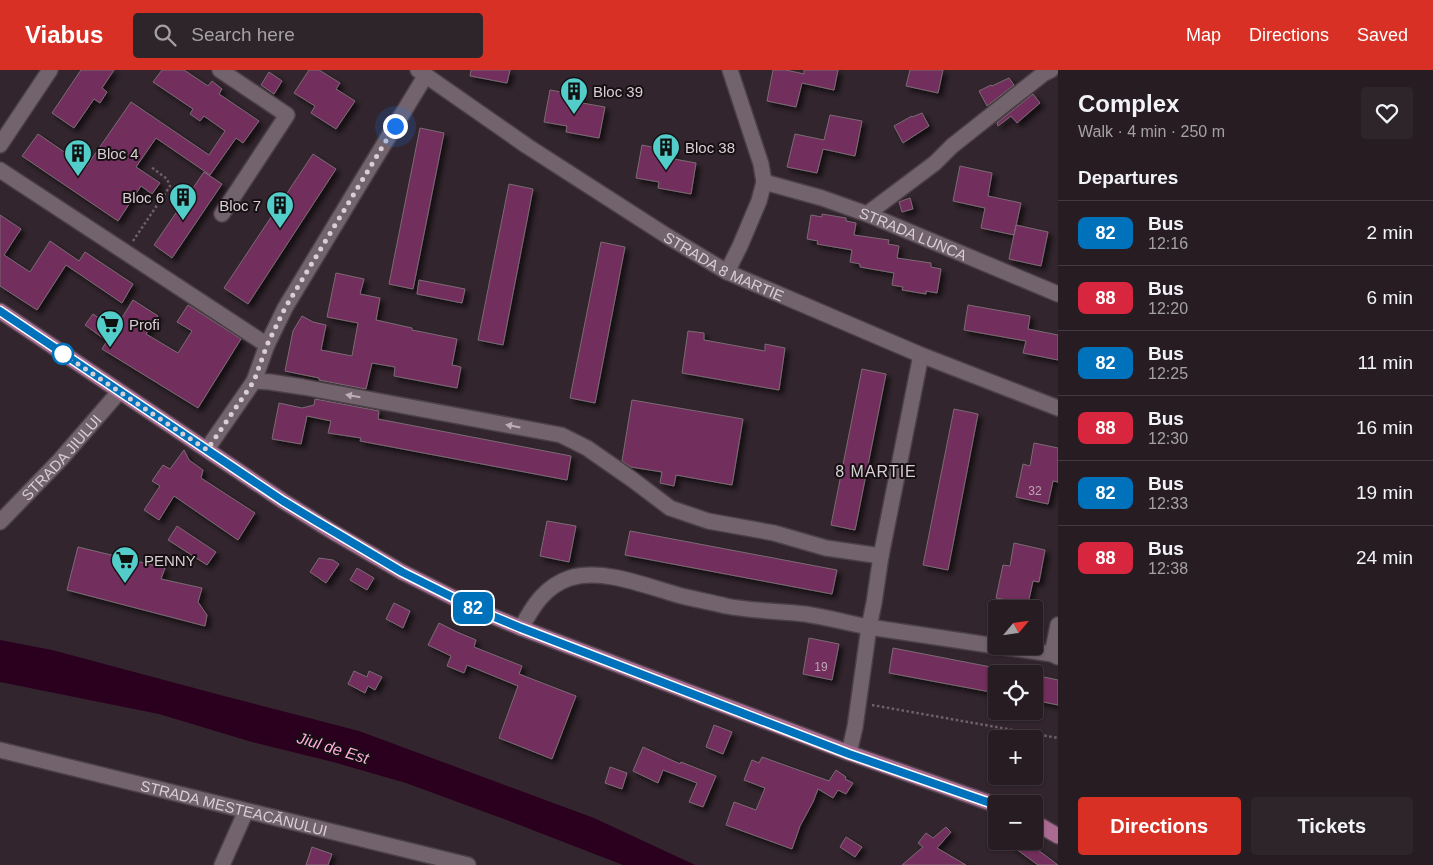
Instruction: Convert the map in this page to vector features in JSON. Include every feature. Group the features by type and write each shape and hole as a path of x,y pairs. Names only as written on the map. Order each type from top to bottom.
{"main road":[{"path":"2,315 283,501 402,572 480,611 849,754 988,802"},
{"path":"1043,827 1058,836"}],"street":[{"path":"0,145 50,70"},
{"path":"220,70 287,115 222,214"},
{"path":"727,272 759,201 764,182 761,164 730,70"},
{"path":"867,214 929,168 952,146 1043,74 1051,70"},
{"path":"207,450 254,381 267,345 285,308 422,73"},
{"name":"STRADA 8 MARTIE","path":"422,73 527,146 727,272 921,355 1058,408"},
{"path":"0,170 267,345"},
{"name":"STRADA LUNCA","path":"764,182 822,198 867,214 1058,294"},
{"path":"849,754 855,727 881,556 921,355"},
{"path":"254,381 303,387 561,435 587,448 670,508 708,521 774,532 826,548 881,556"},
{"name":"STRADA JIULUI","path":"0,522 60,460 119,392"},
{"path":"521,628 529,614 554,584 572,578 597,575 618,577 680,595 728,606 807,614 869,627 988,645"},
{"path":"1055,656 1058,626"},
{"name":"STRADA MESTEACĂNULUI","path":"0,750 468,865"},
{"path":"222,865 246,811"}],"path":[{"path":"126,252 170,186 167,179 151,167"},
{"path":"858,702 1058,738"}],"water":[{"name":"Jiul de Est","path":"0,640 52,650 359,731 594,818 695,865 623,865 406,783 333,762 252,742 159,714 0,682"}],"building":[{"path":"81,70 114,70 102,88 107,92 100,103 94,99 74,128 52,113"},
{"path":"162,70 184,70 208,86 212,81 222,89 219,94 259,121 243,143 236,138 210,175 156,138 136,167 160,183 152,194 141,186 118,221 22,156 38,134 86,167 131,102 209,155 225,131 204,116 200,121 190,114 193,109 153,82"},
{"path":"309,70 319,70 340,83 336,89 355,101 336,129 311,113 315,106 294,93"},
{"path":"471,70 510,70 507,83 470,76"},
{"path":"773,70 786,70 804,74 804,70 838,70 834,90 802,83 796,107 767,101"},
{"path":"910,70 943,70 938,93 906,86"},
{"path":"269,72 282,81 274,94 261,85"},
{"path":"1009,78 1014,85 987,106 979,91"},
{"name":"Bloc 39","path":"550,90 583,96 582,103 605,107 599,138 566,132 567,126 544,122"},
{"path":"1033,94 1040,103 1017,123 1011,116 998,126 997,123"},
{"path":"922,113 929,126 903,143 894,126"},
{"path":"830,115 862,121 855,156 823,149 817,173 787,167 795,134 824,140"},
{"path":"420,128 444,133 413,289 389,284"},
{"name":"Bloc 38","path":"642,145 675,152 674,159 696,163 691,194 658,188 659,182 636,178"},
{"name":"Bloc 7","path":"313,154 336,169 248,304 224,288"},
{"path":"960,166 992,173 988,196 1021,203 1014,235 981,228 985,208 953,201"},
{"name":"Bloc 6","path":"204,172 222,184 172,258 154,245"},
{"path":"509,184 533,189 503,345 478,340"},
{"path":"910,198 913,209 902,212 899,202"},
{"path":"822,214 846,218 846,221 856,223 854,235 889,240 888,244 899,246 897,258 931,263 931,267 941,269 937,293 926,291 926,294 902,290 903,287 892,285 894,273 860,267 860,264 850,262 852,250 817,244 818,241 807,239 811,215 822,217"},
{"path":"0,215 21,229 4,255 30,272 50,241 79,261 85,252 133,284 122,303 66,265 37,310 0,286"},
{"path":"1016,225 1048,232 1041,266 1009,259"},
{"path":"601,242 625,247 595,403 570,398"},
{"path":"336,273 364,279 360,294 380,298 376,320 412,328 412,330 457,339 452,365 461,367 457,388 394,376 395,367 372,363 366,389 285,371 293,331 302,316 313,322 326,325 321,350 352,356 358,323 327,317"},
{"path":"419,280 465,289 462,303 417,294"},
{"path":"133,300 158,316 146,334 178,353 192,331 177,322 188,305 241,339 198,408 102,349 107,341 85,325 93,314 115,329"},
{"path":"968,305 1030,316 1028,329 1058,335 1058,360 1023,353 1026,341 964,330"},
{"path":"688,331 704,333 704,340 765,351 765,344 785,348 779,390 682,373"},
{"path":"862,369 886,374 855,530 831,525"},
{"path":"315,399 379,411 378,419 571,456 567,480 360,441 361,438 328,433 331,421 307,416 301,444 272,439 279,403 302,408 314,405"},
{"path":"632,400 743,419 732,485 676,475 674,486 660,483 662,472 631,467 622,461"},
{"path":"954,409 978,414 948,570 923,565"},
{"path":"1034,443 1058,448 1058,482 1053,481 1048,504 1016,497 1023,464 1030,466"},
{"path":"184,450 189,460 203,470 201,478 255,513 238,540 174,496 159,520 144,510 160,486 152,481 163,465 170,469"},
{"path":"547,521 576,526 569,562 540,556"},
{"path":"177,526 216,552 207,565 168,540"},
{"path":"630,531 837,570 832,594 625,555"},
{"path":"1014,543 1045,550 1039,582 1033,581 1029,600 996,598 1003,565 1010,566"},
{"name":"PENNY","path":"78,547 165,568 161,579 202,588 198,602 207,615 205,626 67,590"},
{"path":"319,558 333,560 339,564 326,583 310,572"},
{"path":"357,568 374,578 367,590 350,580"},
{"path":"394,603 410,611 403,628 386,619"},
{"path":"439,623 476,640 474,647 522,666 519,674 576,696 552,759 499,738 518,686 467,665 464,673 447,666 451,656 428,645"},
{"path":"809,638 839,644 832,680 803,674"},
{"path":"893,648 988,666 988,692 889,673"},
{"path":"354,671 367,677 369,671 382,677 375,690 368,686 365,693 348,684"},
{"path":"1043,677 1058,680 1058,705 1043,702"},
{"path":"714,725 732,732 723,754 706,747"},
{"path":"643,747 680,764 681,762 716,776 703,807 689,802 697,783 663,770 658,783 633,771"},
{"path":"762,757 829,781 836,770 846,777 845,779 853,783 846,794 838,790 833,798 818,789 800,826 792,849 726,825 734,802 756,810 765,788 744,780 752,760 759,763"},
{"path":"610,767 627,773 622,789 605,783"},
{"path":"946,827 951,832 937,848 966,865 902,865 923,847 918,843 926,833 933,838"},
{"path":"846,837 862,847 855,857 840,847"},
{"path":"312,847 332,854 328,865 306,865"},
{"path":"1017,850 1038,850 1058,865 1038,865"}],"bus line":[{"name":"82","path":"0,311 283,501 402,572 480,611 849,754 988,802"}],"place":[{"name":"Bloc 39","path":"574,115"},
{"name":"Bloc 38","path":"666,171"},
{"name":"Bloc 4","path":"78,177"},
{"name":"Bloc 6","path":"183,221"},
{"name":"Bloc 7","path":"280,229"},
{"name":"Profi","path":"110,348"},
{"name":"PENNY","path":"125,584"}],"district":[{"name":"8 MARTIE","path":"876,471"}],"route":[{"path":"63,354 207,450 254,381 267,345 285,308 395,126"}]}
